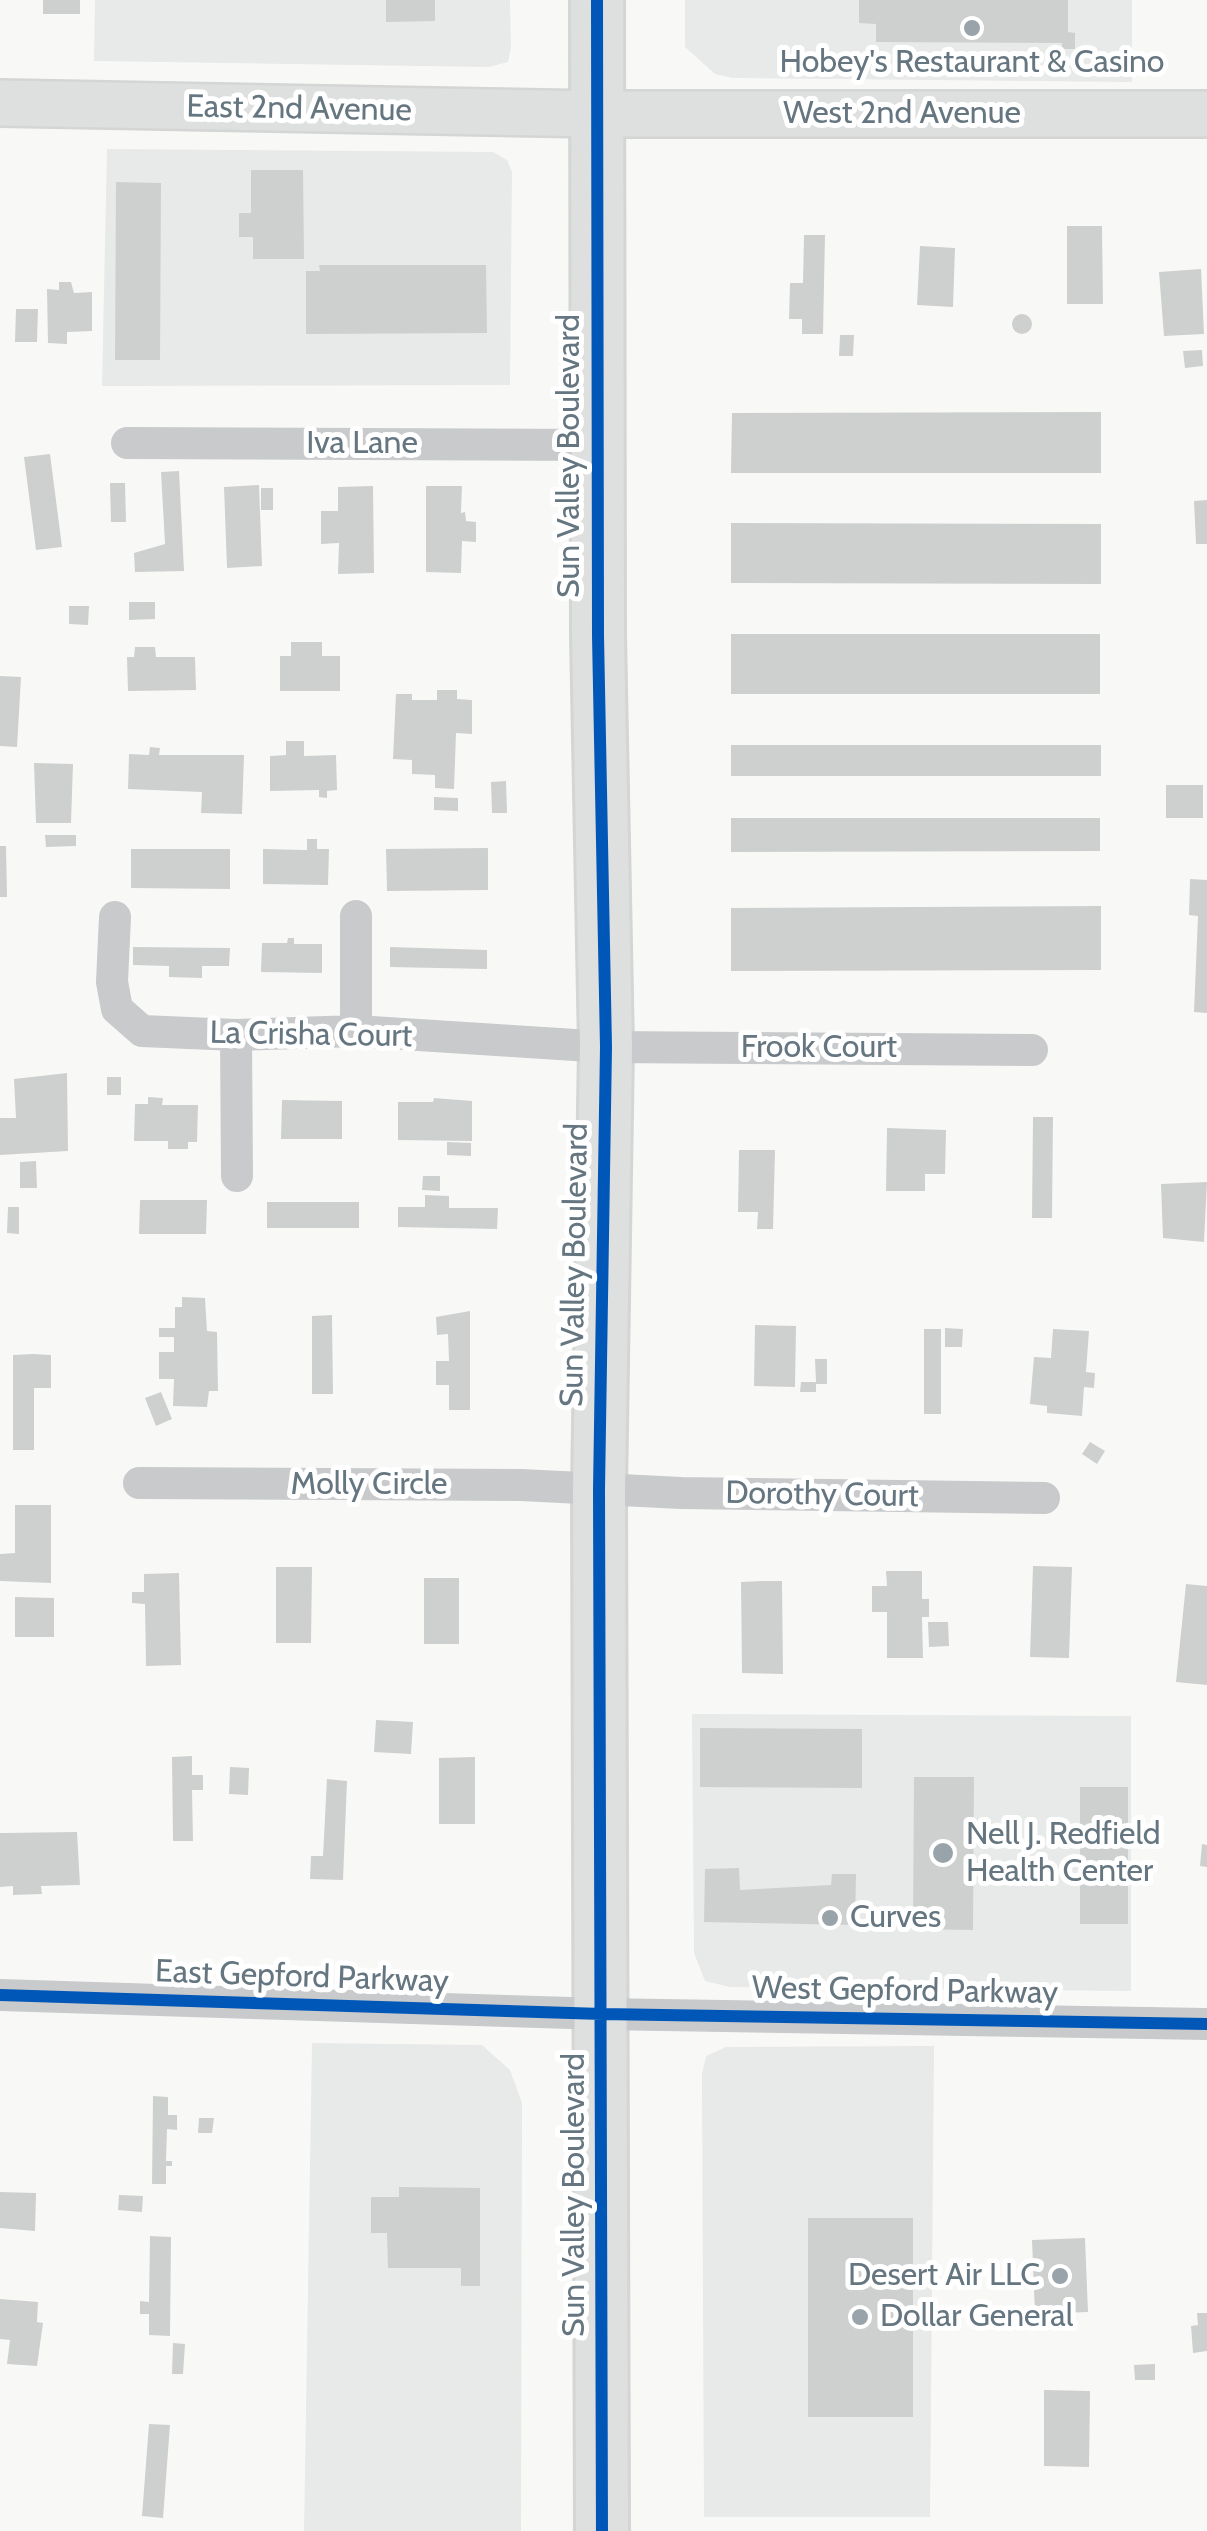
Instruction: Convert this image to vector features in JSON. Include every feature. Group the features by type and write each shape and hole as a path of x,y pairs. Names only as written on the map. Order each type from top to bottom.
{"main road":[{"name":"Sun Valley Boulevard","path":"597,0 606,1046 599,1489 602,2531"}],"street":[{"name":"East 2nd Avenue","path":"0,103 598,114"},
{"name":"West 2nd Avenue","path":"598,114 1207,114"},
{"name":"Iva Lane","path":"127,443 598,444"},
{"path":"356,916 356,1032"},
{"name":"La Crisha Court","path":"115,917 112,982 116,1010 142,1031 236,1035 356,1032 606,1046"},
{"path":"236,1035 237,1176"},
{"name":"Frook Court","path":"606,1046 1032,1050"},
{"name":"Molly Circle","path":"139,1484 599,1489"},
{"name":"Dorothy Court","path":"599,1489 1044,1498"},
{"name":"East Gepford Parkway","path":"0,1995 602,2014"},
{"name":"West Gepford Parkway","path":"602,2014 1207,2024"}],"shaded area":[{"path":"95,0 510,0 511,48 508,62 489,67 94,61"},
{"path":"685,0 1132,0 1132,82 732,78 715,74 685,47"},
{"path":"107,149 493,152 507,160 512,172 510,385 102,386"},
{"path":"692,1714 1131,1716 1131,1991 730,1987 705,1981 694,1953"},
{"path":"312,2043 482,2045 510,2070 522,2103 521,2531 304,2531"},
{"path":"934,2046 930,2517 704,2517 702,2074 706,2056 726,2047"}],"building":[{"path":"43,0 80,0 80,14 43,14"},
{"path":"386,0 435,0 435,21 386,22"},
{"name":"Hobey's Restaurant & Casino","path":"859,0 1068,0 1068,32 1075,33 1075,49 1062,49 1062,43 876,42 876,24 859,23"},
{"path":"251,170 303,170 304,259 253,259 253,237 239,237 239,213 251,213"},
{"path":"116,182 161,183 160,360 115,360"},
{"path":"1067,226 1102,226 1103,304 1067,304"},
{"path":"804,235 825,235 823,334 802,334 802,319 789,319 790,283 803,283"},
{"path":"920,246 955,248 953,307 917,305"},
{"path":"319,265 486,265 487,333 306,334 306,271 320,271"},
{"path":"1201,269 1204,334 1164,336 1159,272"},
{"path":"59,282 71,282 74,293 92,292 92,331 67,332 67,344 48,343 47,289 59,290"},
{"path":"16,309 38,309 37,342 15,342"},
{"path":"1022,314 1032,324 1022,334 1012,324"},
{"path":"840,335 854,335 853,356 839,356"},
{"path":"1202,350 1203,366 1185,368 1183,351"},
{"path":"1101,412 1101,473 731,473 732,413"},
{"path":"50,454 62,547 36,550 24,457"},
{"path":"179,471 184,571 135,572 134,553 165,544 161,472"},
{"path":"110,483 125,483 126,522 111,522"},
{"path":"259,485 262,566 227,568 224,487"},
{"path":"373,486 374,573 338,574 339,543 321,544 321,511 338,511 338,487"},
{"path":"426,486 462,486 461,513 465,512 466,521 476,522 476,542 462,541 461,573 426,572"},
{"path":"261,488 273,488 273,510 261,510"},
{"path":"1207,500 1207,544 1196,544 1194,501"},
{"path":"731,523 1101,524 1101,584 731,583"},
{"path":"129,602 155,602 155,619 129,620"},
{"path":"69,606 89,606 88,625 69,624"},
{"path":"731,634 1100,634 1100,694 731,694"},
{"path":"291,642 322,642 322,656 340,656 340,691 280,691 280,656 291,656"},
{"path":"135,647 155,647 156,657 195,657 196,690 128,691 127,657 134,657"},
{"path":"0,676 21,677 17,747 0,746"},
{"path":"437,690 457,690 457,699 472,700 472,734 456,733 454,789 435,788 435,775 412,774 412,760 393,759 396,694 412,694 412,700 437,700"},
{"path":"286,741 304,741 304,756 336,755 337,790 327,791 327,798 319,797 319,790 270,791 270,756 286,755"},
{"path":"731,745 1101,745 1101,776 731,776"},
{"path":"150,747 160,748 159,755 244,755 242,814 201,813 202,792 128,789 129,754 149,755"},
{"path":"34,763 73,764 71,823 36,823"},
{"path":"506,781 507,813 492,813 491,782"},
{"path":"1166,785 1203,785 1203,818 1166,818"},
{"path":"434,797 458,798 458,811 434,810"},
{"path":"731,818 1100,818 1100,851 731,852"},
{"path":"45,835 76,835 76,846 46,847"},
{"path":"307,839 317,839 317,849 329,849 328,885 263,884 263,849 307,850"},
{"path":"0,846 6,846 7,897 0,897"},
{"path":"488,848 488,890 387,891 386,849"},
{"path":"131,849 230,849 230,889 131,888"},
{"path":"1190,879 1207,880 1207,1013 1194,1012 1198,916 1189,915"},
{"path":"1101,906 1101,970 731,971 731,908"},
{"path":"288,938 294,938 294,944 322,944 322,973 261,972 262,943 287,943"},
{"path":"133,947 230,948 229,966 202,966 202,978 169,977 169,966 133,965"},
{"path":"390,947 487,950 487,969 390,967"},
{"path":"67,1073 68,1151 0,1155 0,1118 16,1118 14,1079"},
{"path":"107,1077 121,1077 121,1095 107,1095"},
{"path":"148,1097 163,1098 162,1105 198,1105 197,1142 188,1142 188,1149 168,1149 168,1141 134,1141 135,1104 148,1104"},
{"path":"434,1098 472,1101 472,1141 398,1140 398,1102 433,1102"},
{"path":"282,1100 342,1101 342,1139 281,1139"},
{"path":"1033,1117 1053,1117 1052,1218 1032,1218"},
{"path":"887,1128 946,1130 945,1174 925,1174 925,1191 886,1191"},
{"path":"447,1142 471,1143 471,1156 447,1155"},
{"path":"739,1150 775,1150 773,1229 757,1229 758,1212 738,1212"},
{"path":"36,1161 37,1188 20,1188 20,1162"},
{"path":"423,1176 440,1176 440,1191 422,1190"},
{"path":"1207,1182 1204,1242 1163,1238 1161,1184"},
{"path":"425,1195 449,1196 449,1208 498,1208 497,1229 398,1227 398,1207 425,1207"},
{"path":"140,1200 207,1200 206,1234 139,1234"},
{"path":"267,1202 359,1202 359,1228 267,1228"},
{"path":"8,1207 19,1207 19,1234 7,1233"},
{"path":"182,1297 205,1298 207,1331 217,1332 218,1391 209,1391 207,1407 173,1406 174,1379 159,1379 159,1352 174,1352 174,1337 159,1337 159,1328 175,1328 175,1307 182,1307"},
{"path":"470,1311 470,1410 449,1410 449,1385 436,1385 436,1361 449,1361 448,1334 437,1335 436,1317"},
{"path":"332,1315 333,1394 312,1394 312,1316"},
{"path":"755,1325 796,1326 795,1387 754,1386"},
{"path":"945,1328 963,1329 962,1347 945,1347"},
{"path":"924,1329 941,1329 941,1414 924,1414"},
{"path":"1053,1329 1089,1331 1086,1372 1095,1373 1094,1388 1084,1387 1082,1416 1047,1413 1047,1406 1030,1404 1034,1357 1051,1358"},
{"path":"13,1355 51,1355 51,1388 34,1388 34,1450 13,1450"},
{"path":"815,1359 827,1359 827,1384 816,1384 816,1392 800,1392 801,1382 816,1382"},
{"path":"161,1392 172,1419 156,1426 145,1398"},
{"path":"1090,1442 1105,1451 1097,1464 1082,1454"},
{"path":"15,1505 51,1505 51,1583 0,1581 0,1554 15,1553"},
{"path":"1033,1566 1072,1567 1069,1658 1030,1657"},
{"path":"276,1567 312,1567 311,1643 276,1643"},
{"path":"886,1571 922,1571 922,1599 929,1599 929,1617 922,1617 923,1658 887,1658 887,1612 872,1612 872,1586 887,1586"},
{"path":"179,1573 181,1665 146,1666 145,1604 132,1603 132,1592 144,1592 144,1574"},
{"path":"424,1578 459,1578 459,1644 424,1644"},
{"path":"782,1581 783,1674 742,1673 741,1582"},
{"path":"1186,1584 1207,1586 1207,1685 1176,1682"},
{"path":"15,1597 54,1598 54,1637 15,1637"},
{"path":"928,1622 948,1622 949,1646 929,1647"},
{"path":"376,1720 413,1722 411,1754 374,1752"},
{"path":"700,1728 862,1729 862,1788 700,1787"},
{"path":"192,1756 192,1775 203,1775 203,1790 192,1790 193,1841 173,1841 172,1757"},
{"path":"475,1757 475,1824 439,1824 439,1758"},
{"path":"230,1767 249,1768 248,1795 229,1794"},
{"name":"Nell J. Redfield Health Center","path":"914,1777 974,1777 973,1930 913,1929"},
{"path":"327,1779 347,1781 343,1880 310,1879 311,1856 323,1856"},
{"path":"1080,1787 1128,1787 1128,1924 1080,1924"},
{"path":"77,1832 80,1885 41,1886 42,1894 13,1895 13,1886 0,1887 0,1833"},
{"path":"1202,1844 1207,1845 1207,1867 1200,1866"},
{"path":"739,1868 740,1890 831,1885 832,1874 856,1874 855,1925 704,1922 705,1869"},
{"path":"153,2096 168,2097 168,2115 177,2115 177,2130 167,2129 166,2161 172,2161 172,2166 166,2166 166,2184 152,2184"},
{"path":"199,2118 214,2118 212,2133 198,2133"},
{"path":"399,2187 480,2188 480,2286 461,2286 461,2268 388,2268 387,2233 371,2233 371,2197 399,2197"},
{"path":"0,2192 36,2193 35,2231 0,2228"},
{"path":"119,2195 143,2196 142,2212 118,2210"},
{"name":"Dollar General","path":"808,2218 913,2218 913,2417 808,2417"},
{"path":"150,2236 171,2237 170,2336 149,2335 149,2314 140,2314 140,2301 149,2302"},
{"name":"Desert Air LLC","path":"1085,2238 1088,2312 1035,2314 1032,2240"},
{"path":"0,2299 38,2302 37,2322 43,2323 37,2366 7,2364 10,2340 0,2339"},
{"path":"1197,2313 1207,2313 1207,2351 1193,2353 1191,2326 1198,2325"},
{"path":"173,2343 185,2344 183,2374 172,2374"},
{"path":"1155,2364 1155,2380 1135,2380 1134,2365"},
{"path":"1044,2390 1090,2391 1089,2467 1044,2466"},
{"path":"149,2424 170,2425 163,2518 142,2516"}],"cycle path":[{"path":"597,0 598,636 606,1047 599,1489 602,2531"},
{"path":"0,1995 602,2014 1207,2024"}],"place":[{"name":"Hobey's Restaurant & Casino","path":"972,28"},
{"name":"Nell J. Redfield Health Center","path":"943,1853"},
{"name":"Curves","path":"830,1918"},
{"name":"Desert Air LLC","path":"1060,2276"},
{"name":"Dollar General","path":"860,2317"}]}
